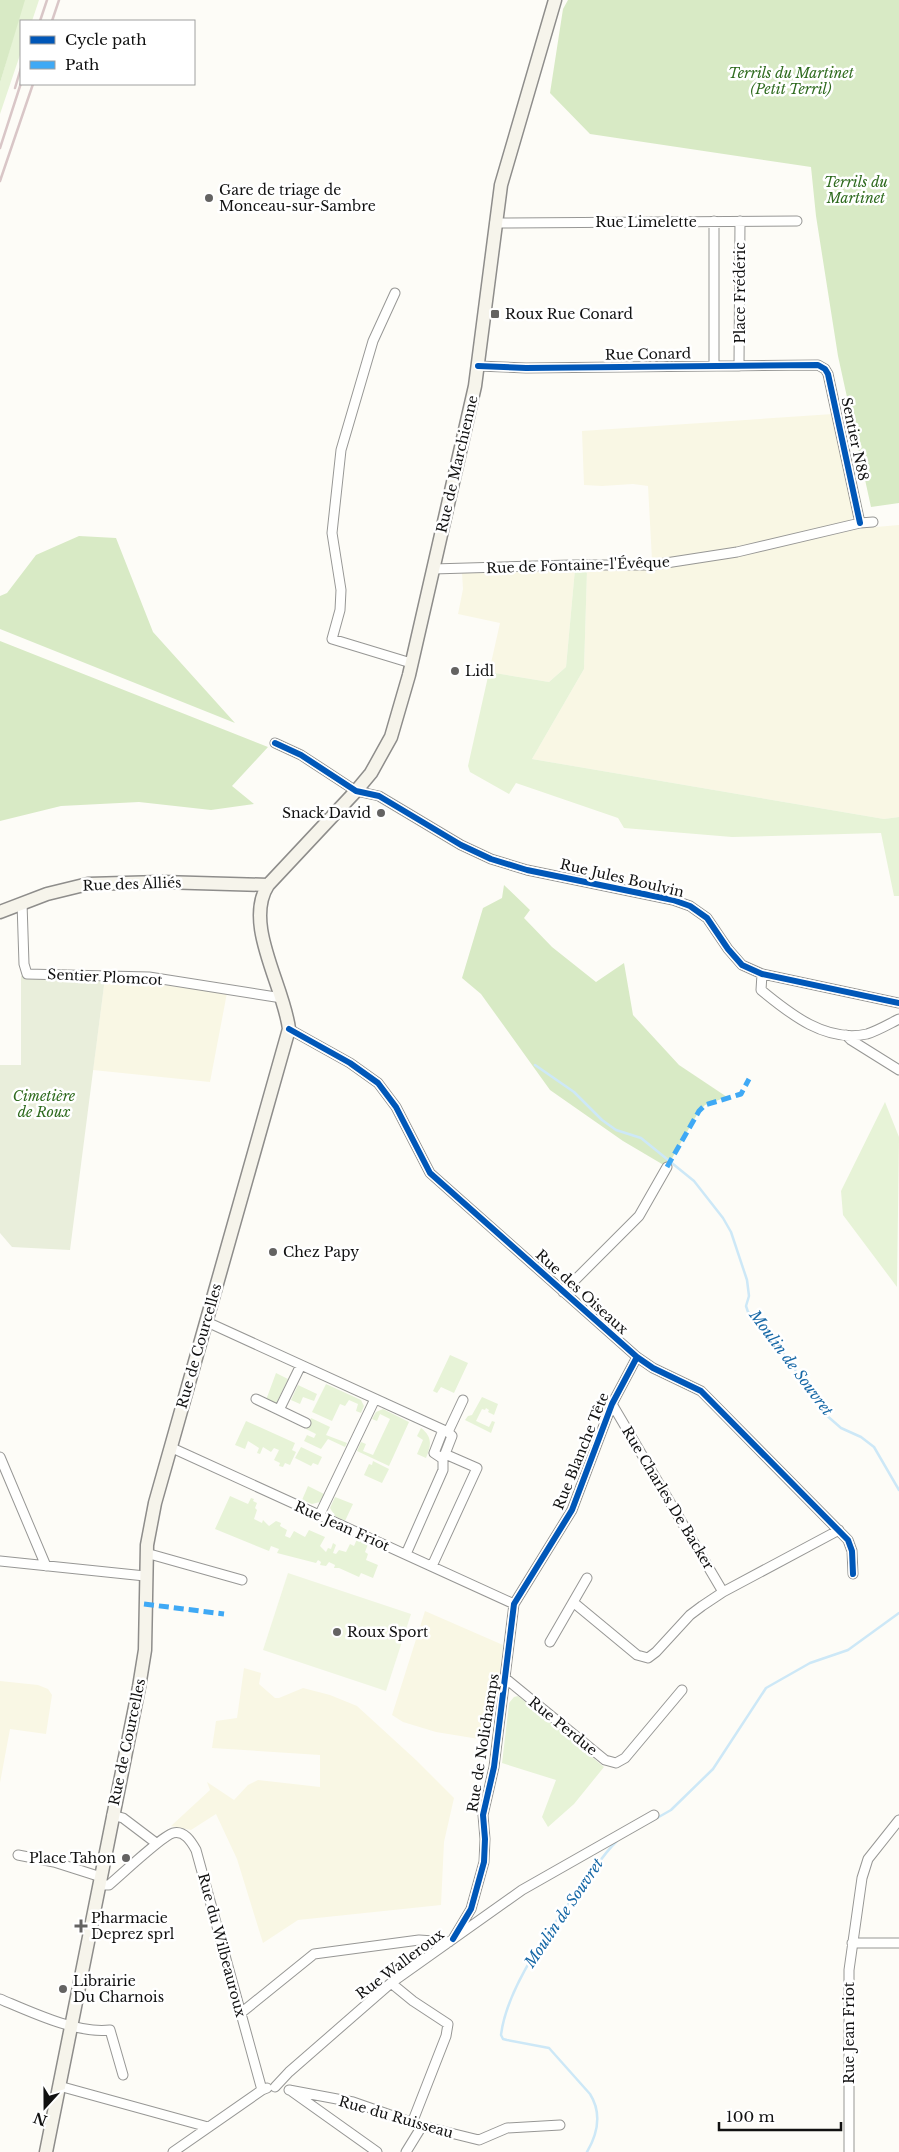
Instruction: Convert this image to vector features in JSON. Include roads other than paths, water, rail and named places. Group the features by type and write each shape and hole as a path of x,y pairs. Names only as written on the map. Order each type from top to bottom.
{"main road":[{"name":"Rue de Marchienne","path":"268,885 371,773 391,737 411,663 478,366 501,185 555,0"},
{"name":"Rue des Alliés","path":"0,912 76,886 105,882 268,885"},
{"name":"Rue de Courcelles","path":"46,2152 139,1687 145,1650 146,1553 155,1503 289,1029 287,1012 258,920 261,896 268,885"}],"street":[{"name":"Place Frédéric","path":"739,366 740,221"},
{"name":"Rue Limelette","path":"495,224 797,221"},
{"name":"Place Frédéric","path":"714,222 714,366"},
{"path":"395,293 373,341 341,450 332,533 341,590 332,639 411,663"},
{"name":"Rue Conard","path":"478,366 526,368 818,365"},
{"name":"Sentier N88","path":"818,365 826,369 828,374 860,523"},
{"name":"Rue de Fontaine-l'Évêque","path":"433,569 653,565 737,552 860,523 873,522"},
{"name":"Rue Jules Boulvin","path":"274,743 301,755 356,791 379,796 461,845 491,859 527,870 673,900 690,906 708,918 728,949 742,965 762,974 899,1003"},
{"name":"Sentier Plomcot","path":"22,903 24,964 27,974 149,977 282,998"},
{"path":"762,974 761,990 785,1010 816,1028 846,1035 867,1034 899,1019"},
{"name":"Rue des Oiseaux","path":"289,1029 350,1063 378,1083 396,1107 430,1173 637,1357 653,1368 701,1391 848,1540 852,1551 854,1574"},
{"path":"846,1035 897,1070"},
{"path":"563,1292 639,1216 667,1167"},
{"path":"206,1322 448,1432"},
{"name":"Rue Blanche Tête","path":"514,1604 572,1510 612,1404 637,1357"},
{"path":"279,1410 301,1365"},
{"path":"319,1516 375,1398"},
{"path":"256,1399 306,1422"},
{"path":"432,1566 477,1468 434,1453 448,1432 464,1400"},
{"name":"Rue Charles De Backer","path":"612,1404 724,1592"},
{"name":"Rue Jean Friot","path":"170,1447 514,1604"},
{"path":"0,1457 46,1566"},
{"path":"406,1554 443,1470 444,1457"},
{"path":"573,1602 637,1655 648,1658 656,1652 690,1615 724,1592 839,1530"},
{"path":"146,1553 242,1580"},
{"path":"0,1561 145,1576"},
{"path":"550,1642 587,1578"},
{"name":"Rue de Nolichamps","path":"451,1941 471,1908 484,1862 486,1839 483,1815 494,1767 514,1604"},
{"name":"Rue Perdue","path":"506,1678 605,1760 616,1763 626,1758 682,1690"},
{"name":"Rue Walleroux","path":"275,2088 290,2072 391,1984 522,1890 654,1814"},
{"name":"Rue de Courcelles","path":"112,1815 124,1818 156,1844"},
{"name":"Rue Jean Friot","path":"849,2152 850,1970 852,1943 862,1878 868,1859 899,1820"},
{"name":"Rue du Wilbeauroux","path":"156,1844 172,1833 182,1833 190,1839 196,1850 262,2090"},
{"path":"18,1855 54,1862 109,1885 156,1844"},
{"path":"241,2013 314,1954 419,1940 451,1941"},
{"path":"852,1943 899,1943"},
{"path":"391,1984 448,2024 446,2036 412,2123"},
{"path":"0,1999 71,2026 88,2030 110,2030 123,2076"},
{"path":"59,2086 208,2128"},
{"name":"Rue du Ruisseau","path":"262,2090 275,2088 354,2102 412,2123 479,2140 507,2128 560,2126"},
{"path":"172,2152 262,2090"},
{"path":"289,2090 377,2152"},
{"path":"406,2152 422,2126"}],"waterway":[{"name":"Moulin de Souvret","path":"535,1065 574,1092 602,1120 616,1130 641,1138 694,1181 723,1218 731,1232 747,1280 749,1296 746,1306 748,1312 763,1326 808,1387 825,1414 841,1428 861,1437 874,1447 899,1490"},
{"name":"Moulin de Souvret","path":"650,1822 671,1810 713,1769 766,1688 810,1663 848,1650 899,1613"},
{"name":"Moulin de Souvret","path":"587,2152 594,2138 597,2123 596,2108 590,2094 549,2048 503,2039 501,2035 505,2016 522,1975 546,1935 603,1856 617,1841"}],"railway":[{"path":"40,20 47,0"},
{"path":"52,20 59,0"},
{"path":"15,88 20,71"},
{"path":"0,148 20,85"},
{"path":"0,181 33,85"}],"place":[{"name":"Gare de triage de Monceau-sur-Sambre","path":"209,198"},
{"name":"Roux Rue Conard","path":"495,314"},
{"name":"Lidl","path":"455,671"},
{"name":"Snack David","path":"381,813"},
{"name":"Chez Papy","path":"273,1252"},
{"name":"Roux Sport","path":"337,1632"},
{"name":"Place Tahon","path":"126,1858"},
{"name":"Pharmacie Deprez sprl","path":"81,1926"},
{"name":"Librairie Du Charnois","path":"63,1989"}],"park label":[{"name":"Terrils du Martinet (Petit Terril)","path":"791,82"},
{"name":"Terrils du Martinet","path":"856,190"},
{"name":"Cimetière de Roux","path":"44,1104"}]}
